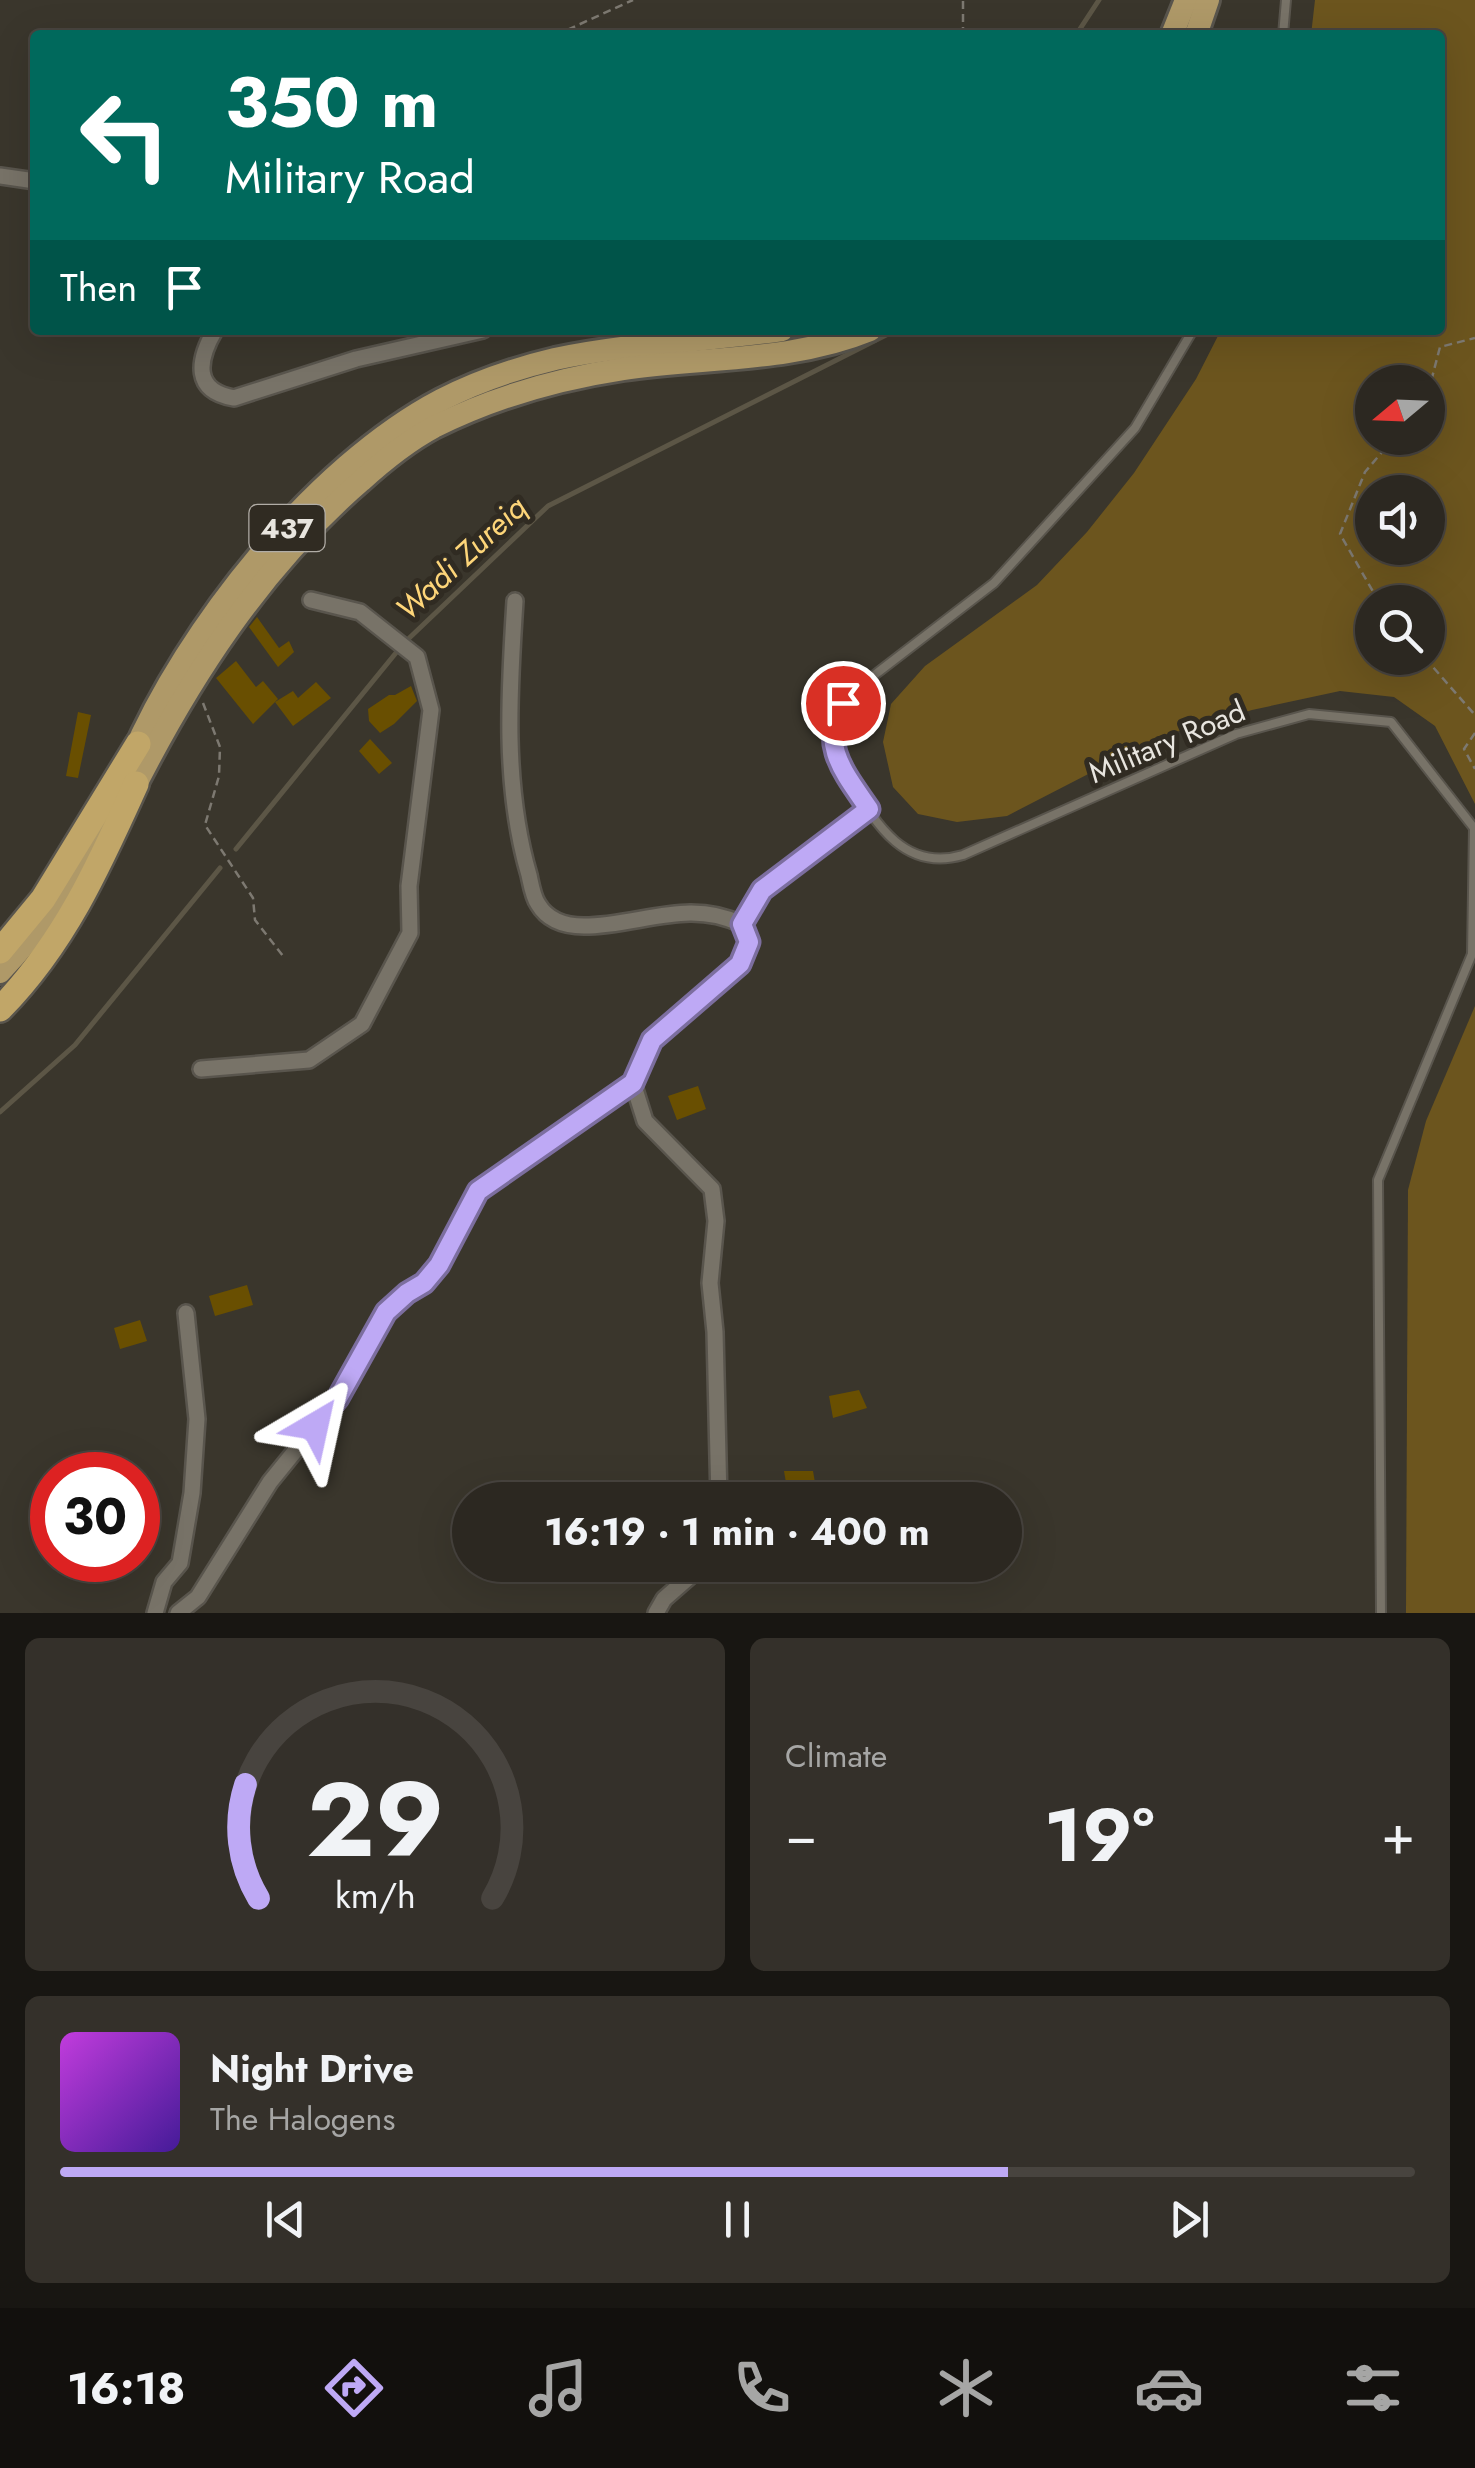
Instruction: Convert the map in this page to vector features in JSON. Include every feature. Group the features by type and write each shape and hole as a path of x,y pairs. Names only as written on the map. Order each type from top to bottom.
{"highway":[{"path":"0,951 43,899 138,744"},
{"path":"0,1009 51,948 78,906 136,784"}],"main road":[{"path":"1174,30 1186,0"},
{"path":"1198,30 1208,0"},
{"name":"437","path":"0,972 84,860 138,744 183,660 235,587 325,486 395,429 441,400 498,376 555,359 730,335"},
{"name":"437","path":"0,990 26,964 95,866 196,674 232,622 301,536 366,476 432,428 503,396 624,369 780,353 850,335"}],"street":[{"path":"0,176 30,180"},
{"path":"213,335 200,365 205,384 216,395 234,398 356,359 461,335"},
{"path":"201,1068 309,1060 362,1024 410,933 409,886 431,710 416,657 360,612 311,600"},
{"path":"178,1613 198,1597 270,1482 338,1398 386,1312 424,1283 439,1265 478,1191 633,1083 652,1040 740,964 749,942 742,924 717,912 585,926 557,923 537,904 521,850 507,718 515,600"},
{"path":"742,924 762,890 869,809"},
{"path":"633,1083 645,1122 712,1188 716,1221 710,1283 719,1482"},
{"path":"155,1613 164,1582 180,1562 192,1493 198,1419 186,1312"},
{"path":"656,1613 664,1599 684,1582"}],"lane":[{"path":"1283,30 1286,0"},
{"name":"Military Road","path":"1190,335 1135,428 994,582 851,693 835,716 832,746 837,760 888,836 904,850 943,861 1236,734 1309,714 1391,722 1474,828 1472,954 1378,1180 1381,1613"}],"path":[{"path":"567,30 633,0"},
{"path":"962,0 962,30"},
{"path":"1435,365 1440,347 1475,338"},
{"path":"1369,585 1340,534 1365,472 1380,455"},
{"path":"1440,675 1475,715"},
{"path":"203,702 220,747 218,776 204,825 254,898 255,920 284,956"},
{"path":"1475,733 1464,749 1475,769"}],"shaded area":[{"path":"1315,0 1475,0 1475,804 1435,726 1394,697 1340,691 1252,710 1162,736 1007,816 957,822 918,814 893,787 883,742 891,704 925,666 1037,585 1087,532 1134,473 1196,379 1218,335 1445,335 1445,30 1312,30"},
{"path":"1475,1006 1475,1613 1406,1613 1408,1190 1426,1121"}],"building":[{"path":"257,617 279,648 289,641 294,652 278,667 249,627"},
{"path":"236,661 256,687 263,681 278,699 253,724 216,678"},
{"path":"316,682 331,698 293,726 275,702 293,691 298,698"},
{"path":"411,686 417,701 380,733 369,721 368,709"},
{"path":"78,712 91,715 78,778 66,776"},
{"path":"370,739 392,763 379,774 359,751"},
{"path":"698,1086 706,1109 677,1120 668,1096"},
{"path":"247,1285 253,1305 215,1316 209,1296"},
{"path":"140,1320 147,1341 120,1349 114,1328"},
{"path":"859,1390 867,1408 833,1418 829,1396"},
{"path":"784,1471 813,1471 815,1482 786,1482"}],"waterway":[{"name":"Wadi Zureiq","path":"1079,30 1099,0"},
{"name":"Wadi Zureiq","path":"236,849 404,643 548,506 886,335"},
{"name":"Wadi Zureiq","path":"0,1112 75,1045 220,868"}],"route":[{"path":"315,1426 338,1398 386,1312 424,1283 439,1265 478,1191 633,1083 652,1040 740,964 749,942 742,924 762,890 869,809 832,746 831,731 843,703"}]}
